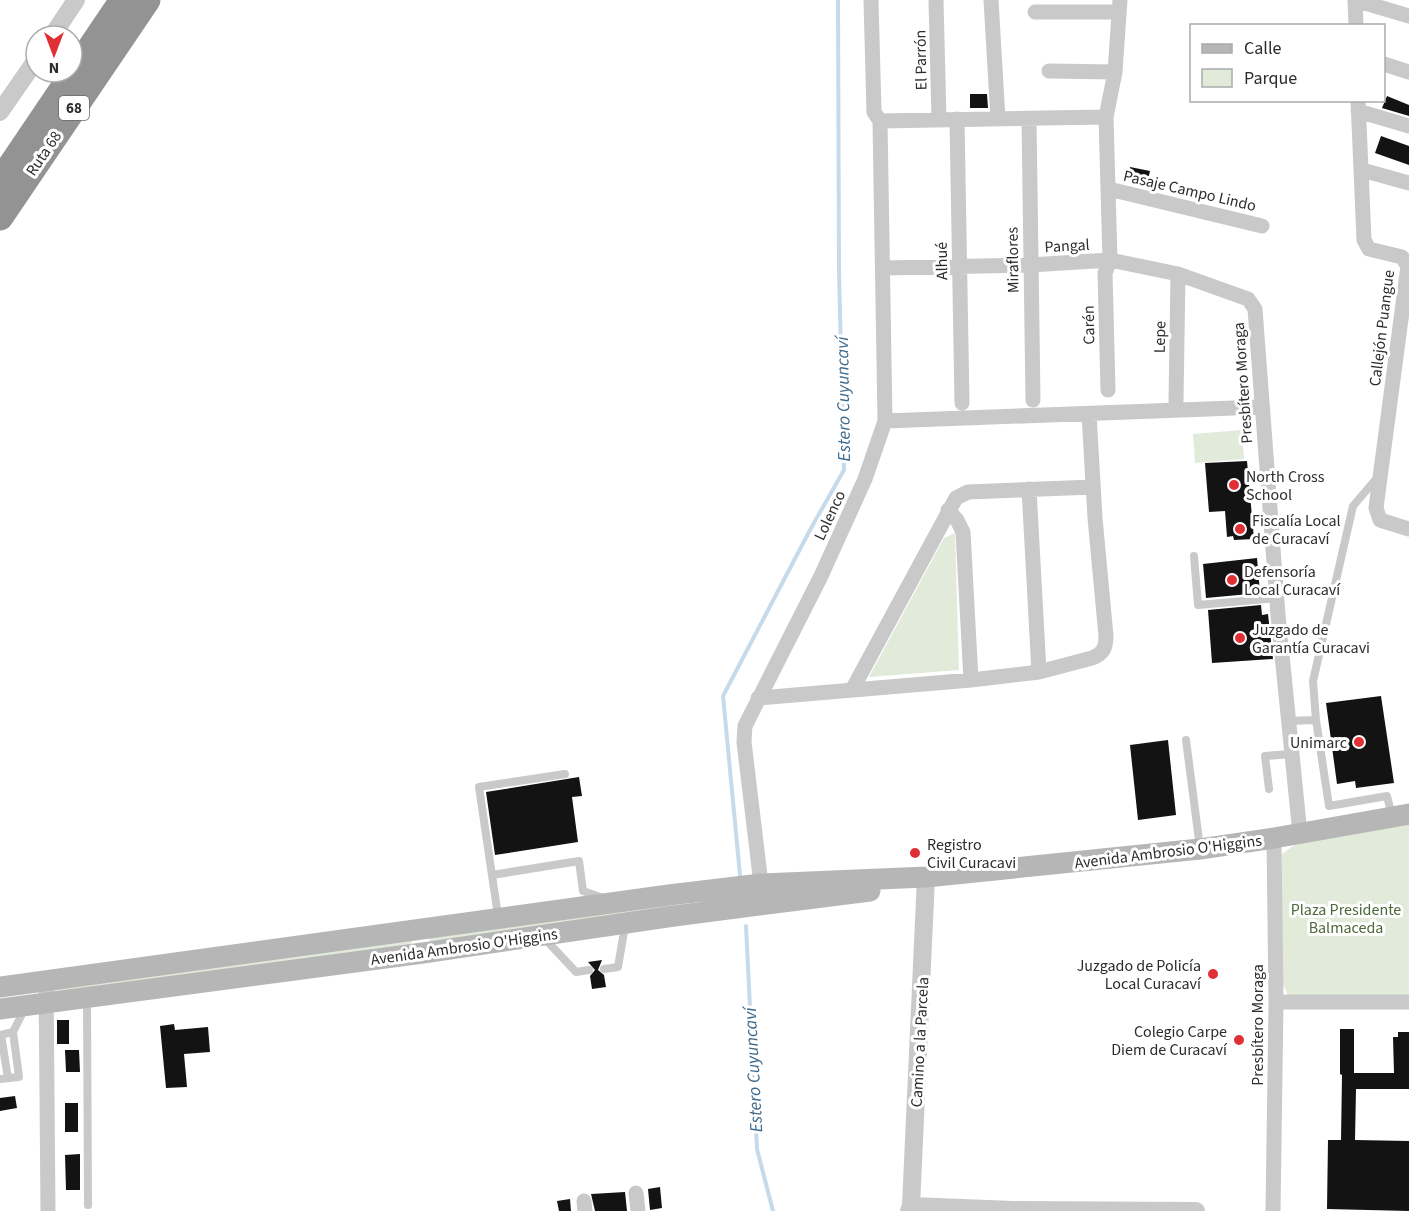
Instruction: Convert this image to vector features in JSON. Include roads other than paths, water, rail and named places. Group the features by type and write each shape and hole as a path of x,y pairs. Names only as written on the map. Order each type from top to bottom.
{"highway":[{"name":"Ruta 68","path":"0,182 123,0"},
{"name":"Ruta 68","path":"0,217 147,0"}],"main road":[{"name":"Avenida Ambrosio O'Higgins","path":"0,987 612,902 761,894 1200,849 1401,816"},
{"name":"Avenida Ambrosio O'Higgins","path":"0,1009 423,953 625,923 761,894"},
{"path":"421,928 416,942 423,953"},
{"path":"198,958 206,967 206,975 202,981"}],"street":[{"path":"60,24 76,0"},
{"name":"Lolenco","path":"761,894 745,726 821,576 865,479 885,421 879,121 874,112 871,0"},
{"name":"El Parrón","path":"936,0 939,120"},
{"path":"991,0 998,119"},
{"path":"1356,24 1355,0 1409,16"},
{"path":"1035,12 1119,6 1115,72 1107,117 1110,260"},
{"path":"1385,65 1409,72"},
{"path":"1049,71 1115,72"},
{"path":"0,112 24,77"},
{"path":"1358,106 1409,126"},
{"name":"Callejón Puangue","path":"1358,106 1364,240 1369,249 1402,257 1408,266 1377,508 1380,519 1409,529"},
{"path":"879,121 1107,117"},
{"name":"Alhué","path":"957,119 962,403"},
{"name":"Miraflores","path":"1029,119 1033,400"},
{"path":"1362,170 1409,183"},
{"name":"Pasaje Campo Lindo","path":"1109,189 1262,226"},
{"name":"Pangal","path":"883,268 1030,265 1110,260"},
{"name":"Presbítero Moraga","path":"1110,260 1178,274 1248,299 1255,309 1277,598 1300,834"},
{"name":"Carén","path":"1108,390 1105,273 1110,260"},
{"name":"Lepe","path":"1176,401 1178,274"},
{"path":"885,421 1261,407"},
{"path":"758,698 1039,672 1100,654 1106,645 1089,414"},
{"path":"852,690 956,498 963,494 1093,487"},
{"path":"1029,489 1039,672"},
{"path":"948,510 961,527 964,541 971,680"},
{"name":"Presbítero Moraga","path":"1274,838 1276,1002 1274,1211"},
{"name":"Camino a la Parcela","path":"911,1209 926,877"},
{"path":"45,979 36,1004 48,1211"},
{"path":"1276,1002 1409,1002"},
{"path":"636,1193 638,1211"},
{"path":"911,1209 1196,1211"}],"lane":[{"path":"1380,474 1353,506 1313,681 1316,720 1329,806 1387,796 1401,816"},
{"path":"1194,556 1198,605 1277,598"},
{"path":"1288,721 1316,720"},
{"path":"1186,740 1200,849"},
{"path":"1269,789 1265,756 1291,754"},
{"path":"498,918 479,787 565,774"},
{"path":"492,875 579,861 583,891 612,902"},
{"path":"603,969 618,967 625,923"},
{"path":"542,935 576,972 589,970"},
{"path":"87,996 88,1205"},
{"path":"13,1032 18,1077 4,1079 0,1035 13,1032 36,1004"}],"waterway":[{"name":"Estero Cuyuncaví","path":"740,875 723,696 844,470 839,273 838,0"},
{"name":"Estero Cuyuncaví","path":"746,926 757,1149 773,1211"}],"place":[{"name":"North Cross School","path":"1234,485"},
{"name":"Fiscalía Local de Curacaví","path":"1240,529"},
{"name":"Defensoría Local Curacaví","path":"1232,580"},
{"name":"Juzgado de Garantía Curacavi","path":"1240,638"},
{"name":"Unimarc","path":"1359,742"},
{"name":"Registro Civil Curacavi","path":"915,853"},
{"name":"Juzgado de Policía Local Curacaví","path":"1213,974"},
{"name":"Colegio Carpe Diem de Curacaví","path":"1239,1040"}],"park label":[{"name":"Plaza Presidente Balmaceda","path":"1346,918"}]}
